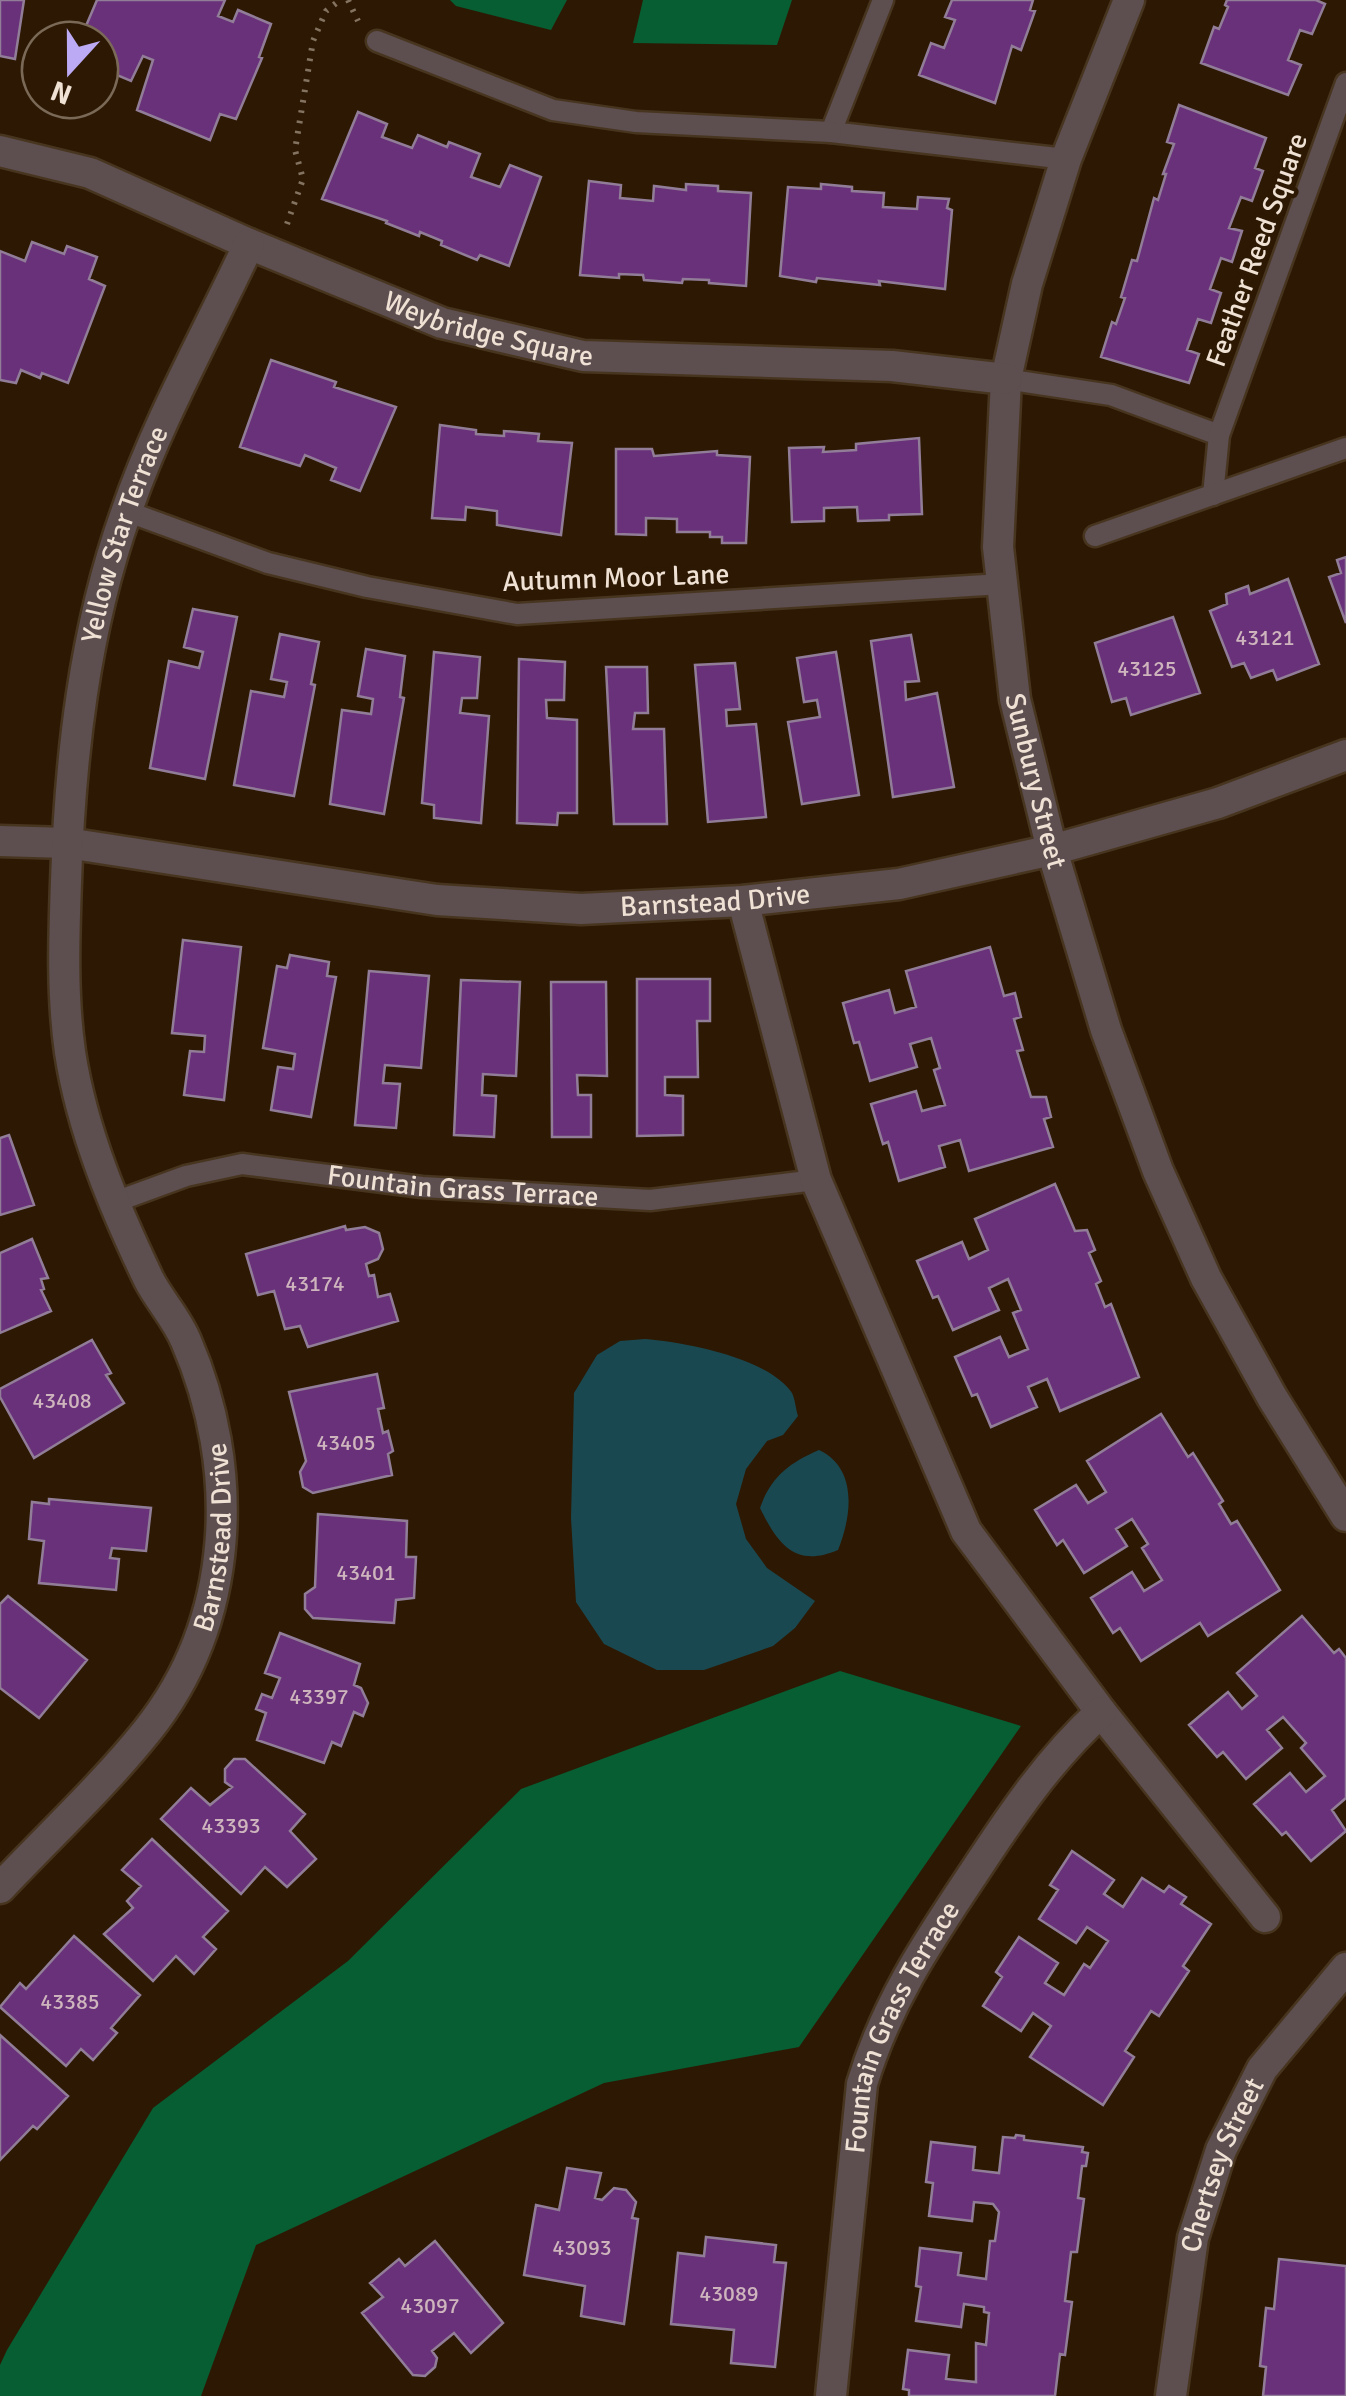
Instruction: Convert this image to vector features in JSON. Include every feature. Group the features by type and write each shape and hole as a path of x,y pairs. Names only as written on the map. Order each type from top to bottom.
{"street":[{"name":"Sunbury Street","path":"1129,0 1066,159 1027,284 1006,379 998,547 1015,699 1052,850 1106,1030 1158,1171 1206,1278 1272,1397 1346,1516"},
{"name":"Weybridge Square","path":"0,151 90,173 262,250 442,323 583,356 892,366 1006,379"},
{"name":"Yellow Star Terrace","path":"67,842 79,713 96,610 126,512 262,250"},
{"name":"Barnstead Drive","path":"0,841 67,842 437,900 580,909 743,901 899,884 1052,850 1218,802 1346,755"},
{"name":"Barnstead Drive","path":"0,1888 148,1730 190,1661 209,1608 219,1561 224,1506 218,1440 185,1338 152,1284 115,1202 84,1118 70,1053 63,968 67,842"},
{"path":"743,901 816,1180 966,1531 1101,1712 1265,1917"},
{"name":"Fountain Grass Terrace","path":"831,2396 862,2084 876,2036 896,1994 1010,1818 1065,1744 1101,1712"},
{"name":"Chertsey Street","path":"1171,2396 1193,2238 1221,2150 1262,2069 1346,1968"}],"lane":[{"path":"831,132 882,0"},
{"path":"377,41 553,110 636,122 831,132 1066,159"},
{"name":"Feather Reed Square","path":"1213,494 1219,435 1346,84"},
{"path":"1006,379 1110,395 1219,435"},
{"path":"1096,536 1346,448"},
{"name":"Autumn Moor Lane","path":"126,512 268,563 367,587 517,614 1002,584"},
{"name":"Fountain Grass Terrace","path":"115,1202 186,1176 242,1164 422,1186 650,1200 816,1180"}],"path":[{"path":"262,250 303,179 295,150 313,41 326,11 340,0"}],"green space":[{"path":"450,0 567,0 551,30 456,6"},
{"path":"643,0 792,0 777,45 633,43"},
{"path":"840,1671 1021,1726 799,2047 604,2083 256,2245 201,2396 0,2396 0,2365 7,2350 153,2108 348,1961 521,1789"}],"water":[{"path":"645,1339 703,1348 765,1370 792,1393 798,1416 783,1435 767,1441 746,1469 736,1504 746,1539 767,1568 815,1601 795,1628 773,1646 704,1670 657,1670 604,1644 576,1602 571,1518 574,1393 597,1355 620,1341"},
{"path":"819,1450 841,1469 848,1509 838,1550 811,1556 790,1550 774,1533 760,1508 782,1472"}],"building":[{"path":"0,0 24,0 15,59 0,56"},
{"path":"97,0 225,0 218,16 233,22 238,10 271,24 259,57 262,58 236,119 220,114 210,140 137,110 153,60 143,56 131,81 120,76 120,20 88,20"},
{"path":"952,0 1033,0 1030,10 1035,11 1021,50 1012,46 995,103 919,75 931,43 944,48 955,20 945,17"},
{"path":"1227,0 1316,0 1325,4 1312,34 1300,30 1288,60 1301,65 1288,95 1201,63 1214,27 1219,29"},
{"path":"1179,105 1266,138 1255,168 1263,171 1252,201 1241,197 1229,228 1242,231 1232,262 1221,258 1210,289 1221,293 1211,323 1198,319 1187,350 1199,354 1189,383 1101,357 1125,298 1121,297 1132,260 1137,261 1154,198 1158,200 1174,144 1167,142"},
{"path":"358,112 387,124 382,137 412,148 418,135 480,154 471,177 500,187 510,165 541,177 509,266 480,255 477,260 420,232 419,236 322,199"},
{"path":"589,181 621,185 620,198 653,201 654,186 686,190 686,184 718,186 718,191 751,193 746,286 709,280 644,280 643,275 580,275"},
{"path":"821,184 884,193 883,207 917,209 918,197 949,199 947,208 952,210 945,289 879,281 880,285 817,278 816,282 780,276 788,187 821,189"},
{"path":"32,242 64,254 67,246 97,257 89,279 105,286 68,383 21,370 16,383 0,380 0,251 25,261"},
{"path":"271,360 336,382 334,387 396,407 360,491 331,480 336,468 305,455 300,466 240,447"},
{"path":"440,425 476,430 476,434 539,434 538,441 572,443 561,535 497,525 497,511 466,507 465,520 432,518"},
{"path":"919,438 922,514 858,521 857,507 824,508 824,521 792,522 789,448 856,450 856,444"},
{"path":"616,449 652,449 654,456 717,451 717,455 750,457 746,543 722,543 722,537 710,537 710,532 677,532 677,519 646,518 646,535 616,534"},
{"path":"1346,557 1346,623 1329,577 1341,573 1337,560"},
{"path":"1288,579 1319,664 1277,680 1273,670 1251,678 1244,663 1232,667 1210,611 1227,604 1226,594 1248,586 1250,594"},
{"path":"193,609 237,617 205,779 150,768 169,661 199,668 203,652 184,647"},
{"path":"1173,617 1200,693 1131,715 1126,698 1112,702 1095,643"},
{"path":"280,634 319,642 294,796 234,785 251,691 284,697 287,682 271,679"},
{"path":"911,635 919,681 905,682 906,700 937,693 954,787 893,797 871,641"},
{"path":"366,649 405,656 400,697 404,698 384,814 330,804 342,710 371,714 373,699 358,696"},
{"path":"434,652 480,657 477,698 462,698 460,713 489,716 481,823 434,818 434,805 422,803"},
{"path":"836,652 859,795 802,804 788,722 820,717 817,700 804,702 797,658"},
{"path":"519,659 565,662 564,700 546,700 547,718 577,720 577,813 558,813 557,825 517,823"},
{"path":"735,663 740,709 726,710 727,726 756,724 766,817 708,822 695,665"},
{"path":"606,667 647,667 648,713 635,713 633,729 664,729 667,824 614,824"},
{"path":"183,940 241,947 224,1100 184,1095 190,1051 204,1052 205,1036 172,1033"},
{"path":"990,947 1004,996 1015,993 1021,1017 1014,1019 1023,1050 1017,1051 1031,1097 1046,1097 1051,1117 1044,1119 1053,1147 969,1171 960,1140 939,1146 945,1167 899,1181 871,1104 916,1091 922,1111 945,1105 934,1070 940,1068 931,1038 910,1044 917,1067 870,1081 843,1003 889,990 895,1013 916,1007 906,971"},
{"path":"290,955 329,962 327,976 336,977 311,1117 271,1110 278,1067 293,1069 295,1054 263,1048 277,966 287,968"},
{"path":"369,971 429,976 421,1068 385,1065 383,1083 400,1084 396,1128 355,1125"},
{"path":"637,979 710,979 710,1021 697,1021 698,1077 665,1077 665,1095 683,1096 683,1135 637,1136"},
{"path":"461,980 520,982 516,1076 483,1074 482,1095 496,1096 494,1137 454,1135"},
{"path":"551,982 606,982 607,1076 577,1075 578,1095 591,1095 591,1137 552,1137"},
{"path":"9,1135 34,1205 0,1215 0,1138"},
{"path":"1055,1184 1075,1231 1087,1230 1095,1250 1089,1253 1101,1281 1096,1284 1105,1307 1111,1304 1139,1377 1060,1411 1047,1379 1028,1387 1037,1407 991,1427 955,1357 1000,1337 1009,1357 1028,1349 1013,1313 1021,1310 1008,1279 989,1288 999,1310 953,1330 917,1261 962,1242 969,1259 988,1250 975,1219"},
{"path":"345,1226 346,1230 365,1227 379,1233 383,1249 378,1259 366,1264 369,1276 374,1275 378,1297 390,1294 398,1321 308,1347 300,1326 285,1329 274,1291 258,1295 246,1254"},
{"path":"32,1239 48,1278 41,1279 41,1290 51,1311 0,1333 0,1253"},
{"path":"92,1340 111,1373 106,1375 124,1403 34,1458 0,1397 0,1389"},
{"path":"377,1374 384,1408 378,1409 383,1433 388,1431 393,1451 388,1454 392,1475 313,1493 303,1487 300,1472 306,1461 289,1392"},
{"path":"1161,1414 1188,1457 1193,1453 1223,1501 1219,1504 1231,1524 1237,1521 1280,1590 1208,1636 1200,1623 1141,1661 1120,1628 1113,1633 1091,1598 1132,1572 1144,1591 1162,1580 1142,1548 1148,1544 1132,1519 1116,1529 1127,1546 1084,1573 1063,1540 1057,1545 1035,1510 1076,1485 1088,1503 1106,1492 1087,1461"},
{"path":"49,1499 151,1508 146,1551 112,1548 110,1558 119,1559 116,1590 39,1583 44,1541 29,1539 32,1502 49,1504"},
{"path":"318,1514 407,1521 406,1557 416,1557 414,1598 396,1600 394,1623 313,1618 305,1609 305,1594 315,1587"},
{"path":"8,1596 87,1660 39,1718 0,1688 0,1604"},
{"path":"1302,1616 1334,1653 1339,1649 1346,1658 1346,1798 1332,1810 1346,1831 1311,1861 1254,1804 1290,1773 1306,1792 1325,1776 1301,1748 1306,1743 1283,1717 1267,1730 1282,1748 1246,1779 1223,1752 1217,1757 1189,1725 1228,1692 1242,1709 1257,1696 1237,1673"},
{"path":"280,1633 360,1664 354,1685 361,1688 368,1703 363,1716 354,1712 341,1746 332,1742 324,1763 257,1740 266,1713 256,1709 262,1694 272,1698 280,1678 265,1673"},
{"path":"234,1759 245,1759 305,1814 290,1831 316,1859 287,1887 265,1867 241,1894 161,1819 191,1788 210,1805 232,1787 225,1782 225,1769"},
{"path":"152,1839 228,1911 203,1937 216,1949 194,1974 176,1956 153,1981 104,1934 133,1908 127,1901 141,1886 122,1870"},
{"path":"1072,1851 1114,1880 1104,1894 1123,1907 1142,1878 1164,1892 1169,1886 1186,1897 1181,1904 1211,1924 1183,1966 1189,1971 1159,2016 1151,2011 1125,2051 1134,2057 1103,2105 1030,2057 1051,2026 1033,2013 1021,2031 983,2006 1002,1977 996,1972 1019,1937 1058,1963 1045,1983 1064,1995 1084,1964 1090,1968 1108,1941 1087,1927 1076,1943 1039,1919 1058,1890 1050,1885"},
{"path":"74,1936 140,1995 111,2028 117,2033 93,2060 81,2049 66,2066 0,2007 20,1983 26,1989"},
{"path":"0,2035 68,2096 0,2160"},
{"path":"1024,2136 1024,2140 1083,2147 1082,2152 1088,2153 1086,2166 1082,2166 1078,2198 1084,2199 1077,2252 1071,2252 1065,2301 1072,2302 1065,2355 1060,2354 1055,2396 909,2396 909,2390 903,2389 908,2350 949,2355 946,2379 976,2382 976,2343 986,2345 989,2313 984,2312 984,2307 964,2304 961,2327 916,2321 921,2287 916,2286 920,2248 961,2253 958,2275 986,2279 990,2241 995,2241 999,2212 993,2204 974,2202 972,2221 929,2216 933,2183 926,2182 931,2142 975,2147 973,2170 999,2173 1003,2137"},
{"path":"567,2168 601,2173 595,2198 602,2200 614,2188 626,2190 636,2202 632,2218 638,2219 624,2324 581,2316 585,2286 524,2275 536,2205 559,2210"},
{"path":"706,2237 776,2245 774,2262 786,2263 775,2367 731,2363 734,2330 671,2324 678,2253 704,2256"},
{"path":"435,2241 503,2323 471,2353 454,2333 432,2351 437,2358 435,2367 425,2376 413,2375 362,2313 383,2297 370,2283 399,2259 405,2266"},
{"path":"1279,2259 1346,2266 1346,2396 1263,2396 1266,2367 1260,2366 1266,2308 1274,2309"}]}
